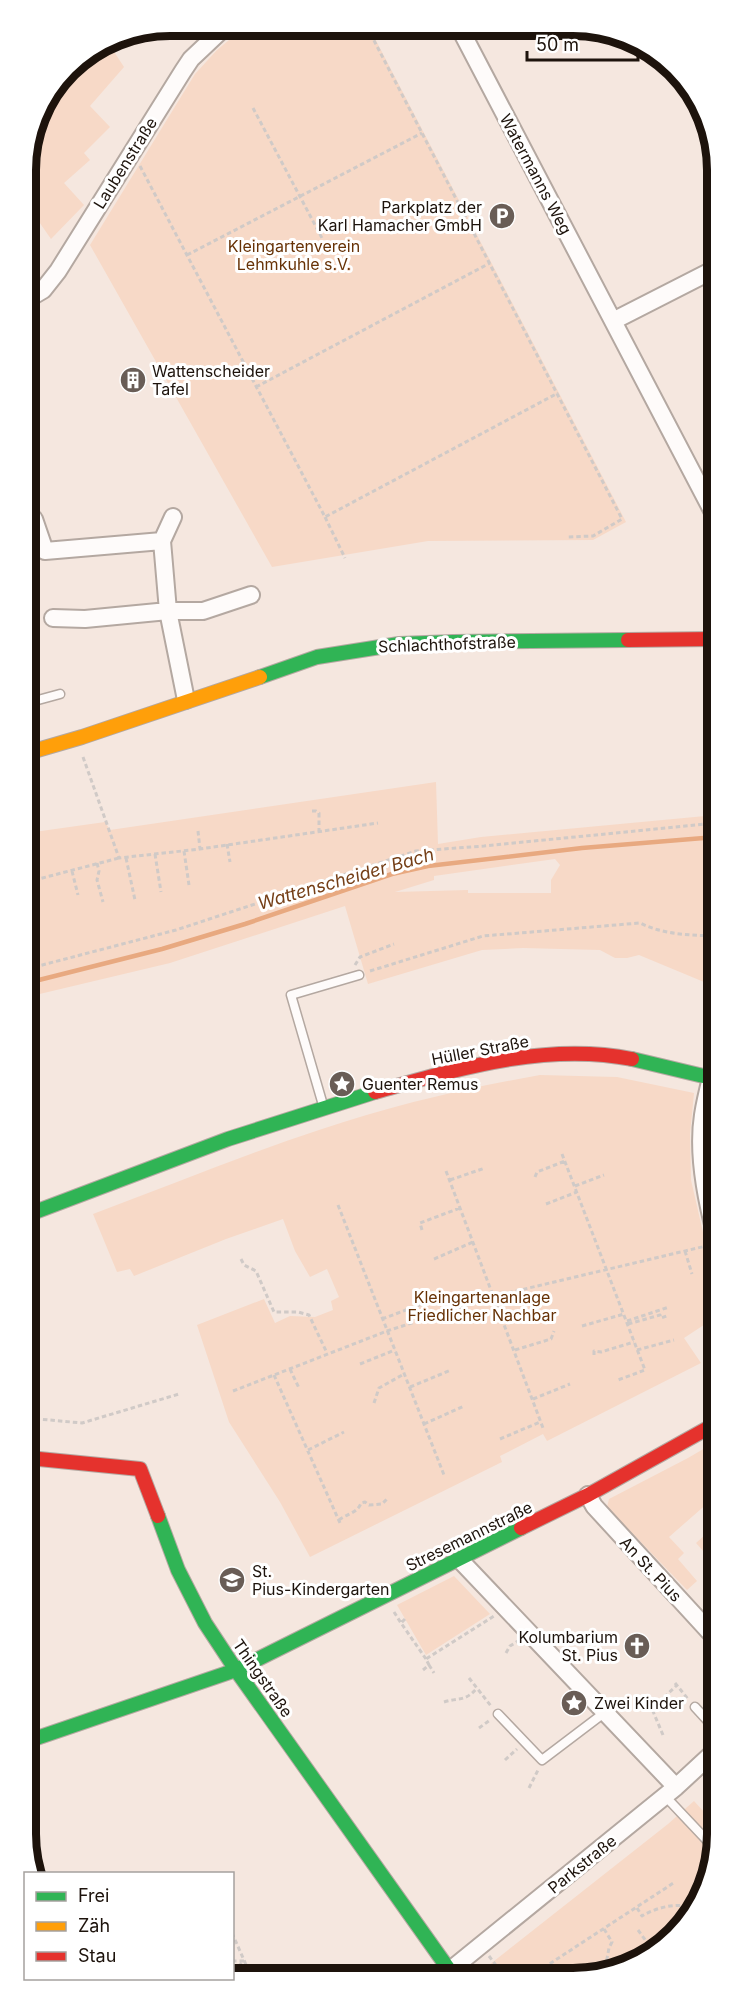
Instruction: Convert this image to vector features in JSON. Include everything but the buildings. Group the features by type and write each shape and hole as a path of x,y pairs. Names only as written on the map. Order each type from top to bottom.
{"street":[{"name":"Laubenstraße","path":"36,294 43,290 58,271 176,80 191,59 215,36"},
{"name":"Watermanns Weg","path":"464,36 707,501"},
{"path":"613,321 707,274"},
{"path":"173,517 162,541 168,611 186,700"},
{"path":"36,525 45,551 162,541"},
{"path":"53,618 85,619 168,611 203,611 251,595"},
{"name":"Schlachthofstraße","path":"36,750 317,657 352,649 389,644 447,641 707,639"},
{"name":"Hüller Straße","path":"36,1212 197,1150 324,1106 420,1079 515,1057 569,1052 630,1059 707,1076"},
{"path":"707,1102 703,1116 703,1154 707,1201"},
{"name":"Stresemannstraße","path":"36,1739 236,1670 588,1496 707,1429"},
{"name":"Thingstraße","path":"39,1459 140,1469 178,1570 205,1623 443,1968"},
{"name":"An St. Pius","path":"588,1496 594,1506 707,1629"},
{"path":"460,1560 604,1713 671,1792"},
{"name":"Parkstraße","path":"452,1968 671,1792 707,1758"}],"lane":[{"path":"36,700 60,694"},
{"path":"324,1106 291,995 358,975"},
{"path":"695,1707 707,1720"},
{"path":"498,1714 542,1760 604,1713"},
{"path":"671,1792 707,1838"}],"path":[{"path":"372,36 622,519 593,536 568,537"},
{"path":"253,108 323,240"},
{"path":"187,255 422,132"},
{"path":"132,151 345,558"},
{"path":"256,387 490,263"},
{"path":"325,517 558,393"},
{"path":"76,739 119,858"},
{"path":"312,812 319,813 319,831"},
{"path":"36,880 119,858 200,849 378,822"},
{"path":"36,967 176,930 416,851 707,824"},
{"path":"198,831 200,849"},
{"path":"227,844 230,862"},
{"path":"184,851 189,885"},
{"path":"155,854 161,892"},
{"path":"126,858 135,900"},
{"path":"98,863 97,880 104,902"},
{"path":"72,870 78,895"},
{"path":"358,975 483,936 640,923 652,929 676,935 707,936"},
{"path":"360,957 394,944"},
{"path":"562,1154 645,1370 618,1380"},
{"path":"535,1177 537,1172 565,1161"},
{"path":"449,1180 485,1168"},
{"path":"446,1171 543,1428"},
{"path":"575,1186 604,1175"},
{"path":"546,1204 577,1192"},
{"path":"338,1205 444,1474"},
{"path":"422,1230 420,1223 460,1208"},
{"path":"435,1259 473,1242"},
{"path":"232,1391 387,1331 493,1297 707,1245"},
{"path":"685,1251 692,1274"},
{"path":"241,1260 244,1265 256,1271 274,1312 298,1312 309,1315 328,1354"},
{"path":"382,1319 422,1304"},
{"path":"627,1323 669,1307"},
{"path":"582,1326 624,1314"},
{"path":"627,1323 669,1315"},
{"path":"514,1350 551,1339 554,1331"},
{"path":"637,1350 674,1340"},
{"path":"594,1355 594,1351 601,1352 634,1342"},
{"path":"360,1364 395,1350"},
{"path":"290,1369 299,1388"},
{"path":"410,1387 451,1370"},
{"path":"374,1403 379,1388 404,1374"},
{"path":"274,1375 339,1522 347,1513 359,1508 361,1503 382,1504 388,1498"},
{"path":"532,1399 570,1384"},
{"path":"36,1419 82,1423 179,1394"},
{"path":"424,1424 464,1406"},
{"path":"500,1439 541,1422"},
{"path":"308,1450 344,1432"},
{"path":"426,1659 506,1608"},
{"path":"405,1619 400,1623 434,1673"},
{"path":"416,1654 421,1651"},
{"path":"423,1670 429,1665"},
{"path":"469,1677 498,1714"},
{"path":"663,1735 652,1709 676,1684 695,1707"},
{"path":"444,1702 458,1697 464,1699 469,1697 477,1688"},
{"path":"505,1760 514,1751"},
{"path":"529,1788 536,1775"},
{"path":"543,1968 675,1882"},
{"path":"637,1908 642,1916 651,1911 674,1905 683,1906 683,1910"},
{"path":"604,1929 612,1942 606,1963"},
{"path":"638,1930 648,1944"},
{"path":"234,1938 247,1968"},
{"path":"481,1946 498,1968"},
{"path":"234,1961 244,1961"},
{"path":"236,1968 244,1961"}],"green space":[{"name":"Kleingartenverein Lehmkuhle s.V.","path":"234,36 374,36 626,522 593,540 428,541 272,567 90,245 195,74 217,50"},
{"path":"112,49 124,67 90,106 110,127 84,153 90,160 64,183 84,205 51,239 36,217 36,161 46,119 59,96 75,75"},
{"path":"436,782 438,844 481,837 707,816 707,983 639,955 615,958 600,950 523,948 482,950 368,984 345,906 170,963 36,995 36,832 105,822 110,830","holes":["555,859 560,865 551,880 551,893 468,893 468,890 395,892 434,880 434,876"]},
{"name":"Kleingartenanlage Friedlicher Nachbar","path":"540,1075 617,1077 694,1093 690,1134 691,1180 707,1246 707,1323 684,1338 701,1363 547,1441 543,1434 500,1456 502,1462 310,1557 280,1502 229,1422 197,1325 264,1299 275,1323 290,1316 315,1317 333,1310 331,1301 339,1297 327,1269 310,1277 295,1251 283,1219 134,1276 130,1269 117,1272 93,1214 346,1121 428,1098"},
{"path":"707,1447 707,1504 669,1537 684,1553 678,1559 697,1581 687,1590 607,1507 609,1499"},
{"path":"707,1533 707,1555 696,1543"},
{"path":"454,1576 490,1614 426,1655 397,1605"},
{"path":"694,1801 707,1815 706,1851 697,1885 689,1901 668,1929 640,1950 616,1961 599,1965 582,1968 485,1968"}],"waterway":[{"name":"Wattenscheider Bach","path":"36,981 162,949 245,924 392,874 428,866 582,848 707,838"}],"traffic: fast":[{"path":"260,677 317,657 399,644 628,640"},
{"path":"632,1059 707,1077"},
{"path":"36,1212 228,1139 375,1092"},
{"path":"158,1516 178,1570 205,1623 448,1968"},
{"path":"36,1738 236,1670 521,1528"}],"traffic: slow":[{"path":"36,750 260,677"}],"traffic: jam":[{"path":"628,640 707,639"},
{"path":"375,1092 502,1060 567,1054 632,1059"},
{"path":"521,1528 588,1495 707,1429"},
{"path":"39,1459 140,1469 158,1516"}],"place":[{"name":"Parkplatz der Karl Hamacher GmbH","path":"502,216"},
{"name":"Wattenscheider Tafel","path":"133,380"},
{"name":"Guenter Remus","path":"342,1084"},
{"name":"St. Pius-Kindergarten","path":"232,1580"},
{"name":"Kolumbarium St. Pius","path":"637,1646"},
{"name":"Zwei Kinder","path":"574,1703"}]}
